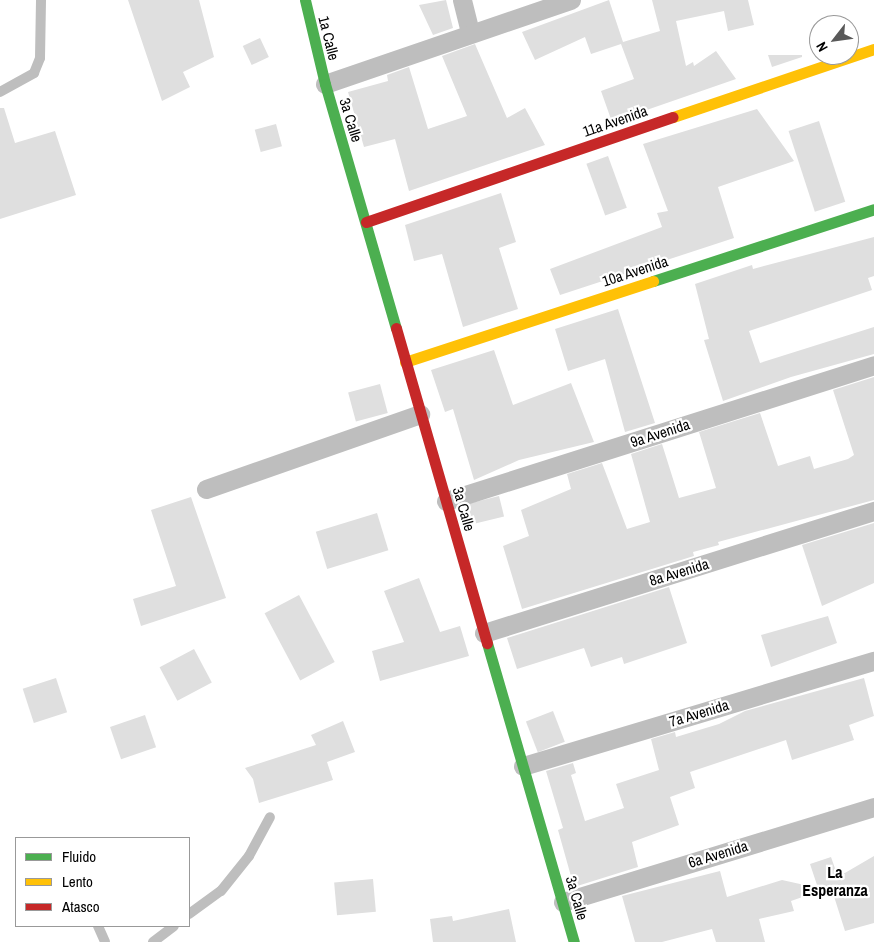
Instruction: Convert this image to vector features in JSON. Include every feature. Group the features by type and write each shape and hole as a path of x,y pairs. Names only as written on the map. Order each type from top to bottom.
{"street":[{"name":"1a Calle","path":"305,0 325,84"},
{"path":"462,0 470,32"},
{"path":"325,84 470,32 571,0"},
{"name":"11a Avenida","path":"366,222 874,49"},
{"name":"3a Calle","path":"325,84 574,942"},
{"name":"10a Avenida","path":"405,362 874,209"},
{"name":"9a Avenida","path":"446,501 874,365"},
{"path":"206,489 420,414"},
{"name":"8a Avenida","path":"484,633 874,511"},
{"name":"7a Avenida","path":"523,766 874,661"},
{"name":"6a Avenida","path":"563,902 874,807"}],"lane":[{"path":"0,92 34,73 40,58 41,0"},
{"path":"190,913 221,891 249,856 270,816"},
{"path":"98,927 104,942"},
{"path":"153,942 173,927"}],"building":[{"path":"128,0 199,0 214,57 183,72 190,87 162,101"},
{"path":"446,0 453,28 433,35 419,5"},
{"path":"609,0 623,42 660,31 652,0 748,0 754,25 728,31 724,11 676,21 686,66 693,62 694,66 716,51 736,79 612,122 601,91 634,79 621,44 591,54 585,37 535,60 522,32"},
{"path":"260,38 269,57 252,65 243,46"},
{"path":"475,44 507,118 525,108 545,145 409,191 395,139 364,147 348,92 388,81 387,75 409,67 428,129 467,116 442,56"},
{"path":"768,55 802,55 802,57 772,67"},
{"path":"0,108 4,108 15,143 55,131 76,195 0,219"},
{"path":"757,109 794,161 718,187 734,238 560,295 550,269 662,227 657,213 668,211 643,144"},
{"path":"819,121 845,202 815,212 789,131"},
{"path":"276,124 282,146 261,152 255,130"},
{"path":"608,156 627,208 605,216 586,164"},
{"path":"501,193 516,242 499,248 518,309 463,327 442,254 414,261 405,225"},
{"path":"874,237 874,276 868,278 872,290 749,331 760,363 874,327 874,354 791,377 723,401 704,340 709,339 695,284 752,265 753,269"},
{"path":"618,309 655,423 625,432 605,359 568,371 555,329"},
{"path":"494,350 513,405 571,383 594,442 519,460 474,480 453,409 445,412 431,370"},
{"path":"874,377 874,500 718,542 719,545 693,552 694,556 522,609 503,546 529,536 521,510 571,489 567,474 602,463 627,529 650,522 631,454 662,444 679,498 716,488 699,432 760,413 778,466 810,456 814,469 848,459 854,455 833,390"},
{"path":"380,384 388,413 356,422 348,393"},
{"path":"499,496 504,516 471,525 466,504"},
{"path":"191,497 226,598 141,626 133,599 176,586 151,510"},
{"path":"377,513 388,550 327,569 316,532"},
{"path":"874,523 874,583 822,606 802,545"},
{"path":"419,578 440,632 460,626 469,656 380,681 372,651 404,642 384,591"},
{"path":"669,587 687,643 624,664 622,657 591,667 584,648 517,669 507,638"},
{"path":"299,595 335,662 300,680 265,613"},
{"path":"828,616 837,643 771,667 761,635"},
{"path":"194,649 212,683 177,701 160,667"},
{"path":"56,678 67,712 34,723 23,689"},
{"path":"864,678 874,716 849,725 854,740 792,760 786,740 690,772 695,788 670,797 679,825 632,842 638,867 574,887 558,830 563,828 546,771 573,763 576,773 571,775 585,821 624,808 616,784 659,770 651,739 675,732 676,737 719,724 745,711"},
{"path":"553,711 565,742 538,752 526,721"},
{"path":"145,715 156,747 121,759 110,727"},
{"path":"343,721 355,752 327,762 333,780 259,803 253,779 245,768 316,745 311,735"},
{"path":"874,856 874,923 845,931 831,887 791,901 794,911 759,919 765,942 716,942 712,929 662,942 635,942 622,896 720,871 727,897 782,880 818,888 810,864 831,857 838,877"},
{"path":"373,879 376,912 337,915 334,882"},
{"path":"509,909 516,942 433,942 430,919 452,916 453,921"}],"traffic: fast":[{"path":"305,0 325,84 396,328"},
{"path":"653,281 874,209"},
{"path":"487,643 574,942"}],"traffic: slow":[{"path":"673,117 874,49"},
{"path":"405,362 653,281"}],"traffic: jam":[{"path":"366,222 673,117"},
{"path":"396,328 487,643"}],"district":[{"name":"La Esperanza","path":"835,881"}]}
